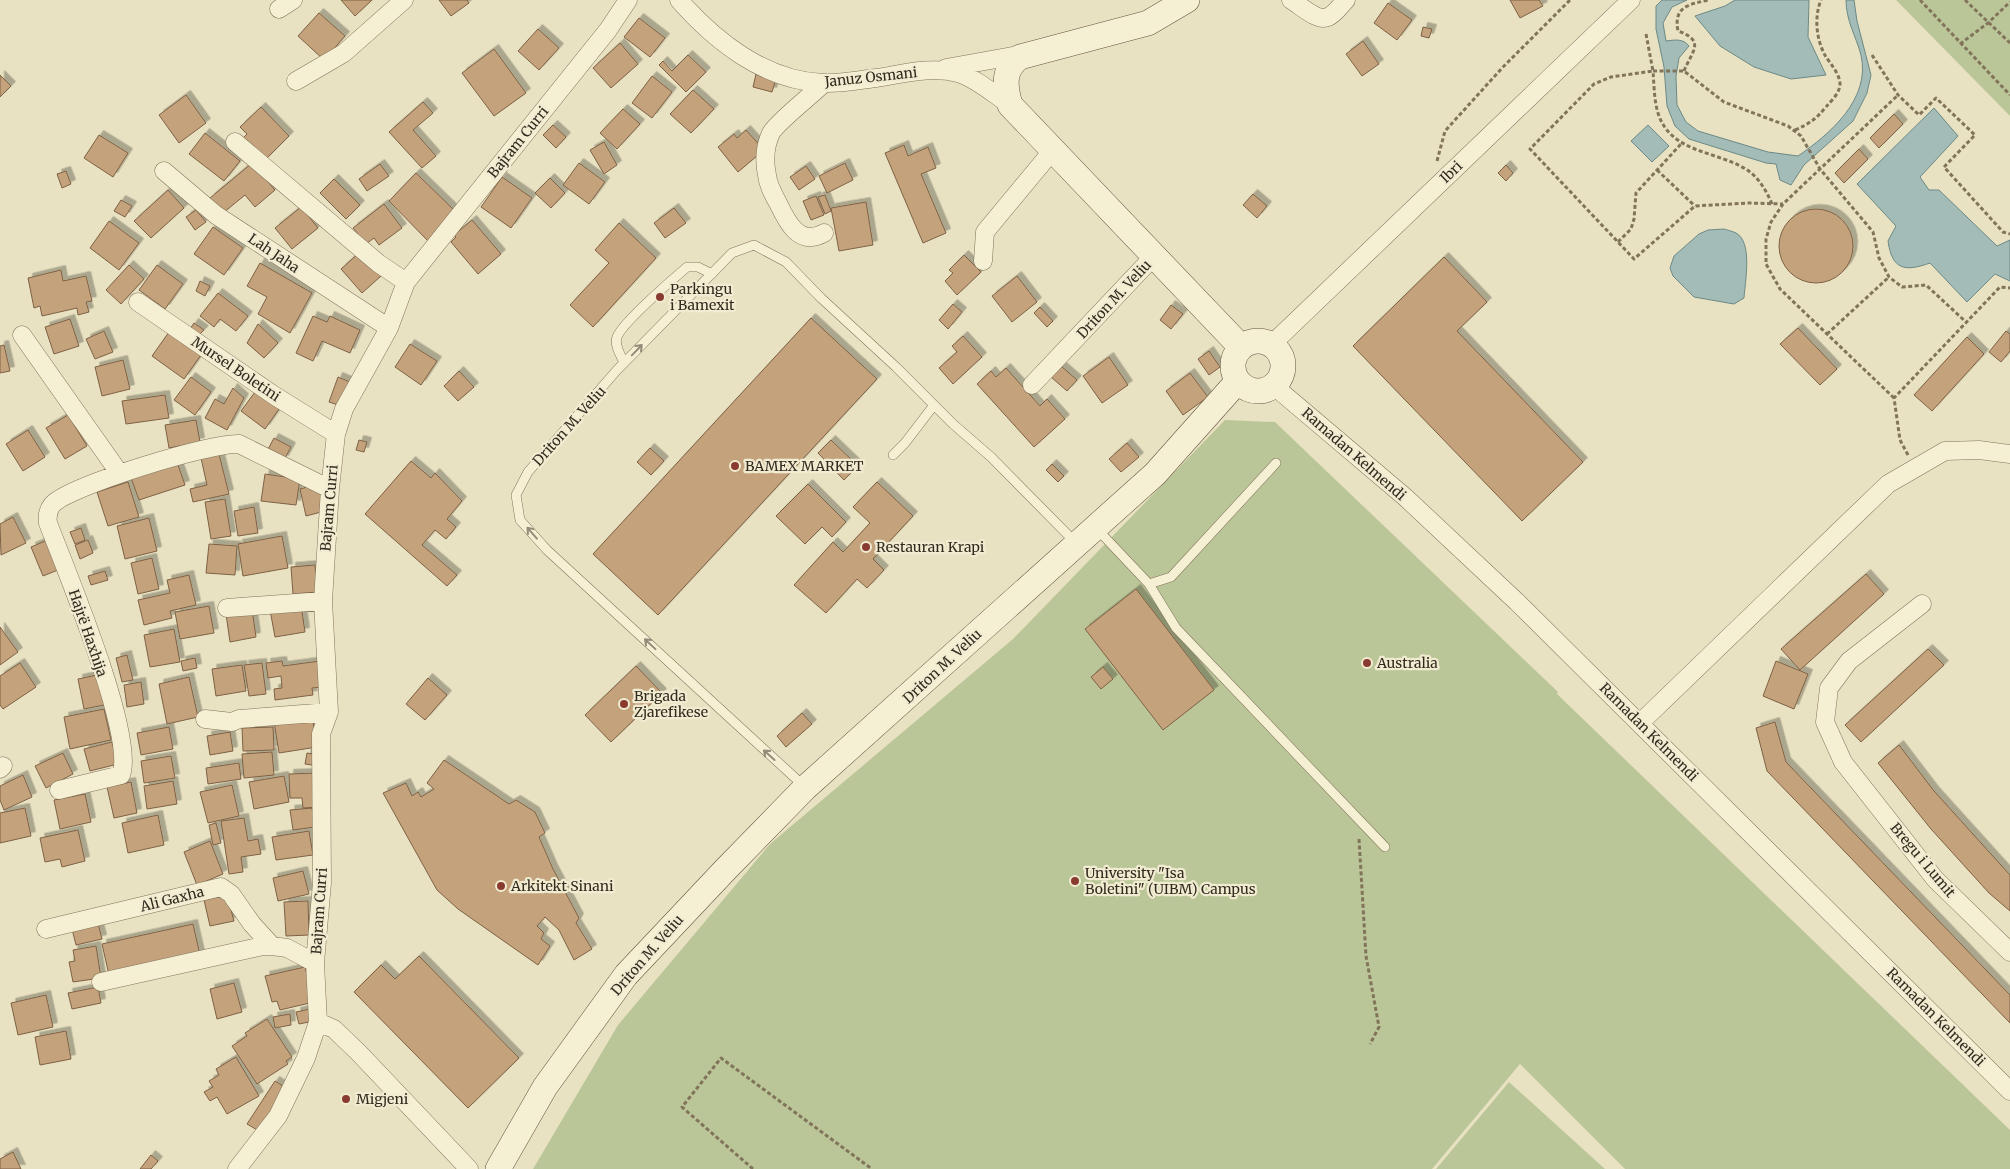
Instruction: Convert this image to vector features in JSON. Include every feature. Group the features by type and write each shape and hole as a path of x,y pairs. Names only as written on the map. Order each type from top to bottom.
{"street":[{"path":"296,81 344,53 404,0"},
{"name":"Bajram Curri","path":"237,1169 278,1116 306,1058 318,1022 315,963 322,883 321,734 329,712 323,600 330,489 336,434 344,409 389,328 406,282 608,30 628,0"},
{"name":"Januz Osmani","path":"679,0 726,47 768,69 806,81 824,83 940,69 1039,52"},
{"name":"Januz Osmani","path":"1010,105 1004,84 1010,64 1020,57 1148,23 1187,0"},
{"path":"1291,0 1312,14 1324,18 1329,17 1346,0"},
{"name":"Ibri","path":"1271,344 1631,0"},
{"name":"Januz Osmani","path":"940,69 961,74 1010,105"},
{"path":"824,83 772,131 766,148 770,188 793,231 808,238 817,238 824,233"},
{"name":"Driton M. Veliu","path":"1010,105 1241,347"},
{"path":"235,142 378,263 406,282"},
{"path":"983,260 985,232 1053,150"},
{"name":"Lah Jaha","path":"164,171 216,215 389,328"},
{"name":"Driton M. Veliu","path":"1032,385 1154,256"},
{"name":"Mursel Boletini","path":"138,302 275,396 336,434"},
{"path":"22,335 120,474"},
{"path":"1256,340 1271,344 1277,350 1283,364 1283,372 1274,386 1258,392 1243,387 1237,382 1232,368 1236,353 1241,347 1256,340"},
{"name":"Driton M. Veliu","path":"498,1169 545,1087 626,975 805,788 904,702 1076,543 1155,474 1237,382"},
{"name":"Ramadan Kelmendi","path":"1274,386 1405,497 1640,723 2010,1092"},
{"name":"Hajrë Haxhija","path":"59,790 121,775 122,753 117,723 96,649 48,523 47,515 52,505 63,496 120,474 191,452 232,444 239,444 330,489"},
{"path":"1640,723 1888,484 1945,451 1979,450 2010,454"},
{"path":"227,608 323,600"},
{"name":"Bregu i Lumit","path":"1922,604 1849,661 1829,688 1825,722 1844,762 1935,879 2010,952"},
{"path":"205,719 232,722 240,719 329,712"},
{"name":"Ali Gaxha","path":"46,930 221,887 231,894 261,936 272,946"},
{"path":"101,982 263,946 286,948 315,963"},
{"path":"318,1022 334,1029 359,1053 469,1169"}],"lane":[{"name":"Driton M. Veliu","path":"805,788 547,550 520,520 516,494 528,472 624,363 732,253 754,245 786,262 821,298 934,405 991,456 1076,543"},
{"path":"624,363 617,347 617,336 628,324 687,267 698,267 712,274"},
{"path":"892,455 905,443 934,405"},
{"path":"1149,584 1171,577 1276,463"},
{"path":"1095,526 1149,584 1176,628 1385,847"}],"path":[{"path":"1426,197 1445,131 1503,66 1570,0"},
{"path":"1684,71 1696,47 1695,41 1689,35 1678,31 1676,21 1679,12 1689,4 1709,0"},
{"path":"1794,131 1812,123 1836,96 1840,84 1836,72 1825,54 1818,32 1816,12 1821,0"},
{"path":"1920,0 2010,95"},
{"path":"1965,0 2010,43"},
{"path":"1960,44 1988,23 2010,1"},
{"path":"1646,34 1658,114 1669,132 1681,144 1750,172 1765,189 1772,204"},
{"path":"1872,55 1898,96 1919,116 1936,98 1975,135 1944,167 2003,232 2010,234"},
{"path":"1783,204 1695,206 1634,259 1530,149 1594,84 1611,77 1653,71 1684,71 1724,102 1779,122 1801,136 1820,169 1874,232 1878,258 1889,277 1902,286 1926,285 1966,322"},
{"path":"1898,96 1783,204 1771,222 1766,239 1766,264 1780,289 1894,398 1900,440 1916,468"},
{"path":"1618,242 1631,229 1634,219 1636,193 1681,144"},
{"path":"1657,170 1695,206"},
{"path":"1827,334 1889,277"},
{"path":"1894,398 2000,287 2010,288"},
{"path":"1357,818 1366,956 1379,1026 1370,1044"},
{"path":"753,1169 682,1107 721,1058 872,1169"}],"green space":[{"path":"1896,0 2010,0 2010,116"},
{"path":"1225,420 1275,422 1558,692 1557,694 2010,1130 2010,1169 1625,1169 1520,1064 1432,1169 533,1169 618,1025 770,844 1013,639"},
{"path":"1509,1082 1605,1169 1436,1169"}],"water":[{"path":"1662,0 1687,0 1672,7 1663,23 1666,41 1681,41 1689,46 1679,58 1676,76 1677,105 1686,122 1698,131 1768,152 1798,156 1835,126 1854,100 1860,86 1862,71 1861,55 1846,8 1846,0 1854,0 1857,21 1871,75 1867,93 1853,121 1804,165 1791,185 1780,180 1776,164 1766,163 1689,139 1675,126 1667,106 1664,67 1656,29 1656,6"},
{"path":"1735,0 1809,0 1808,37 1826,75 1791,79 1754,67 1720,46 1695,16 1725,6"},
{"path":"1934,108 1958,136 1920,177 1929,190 1939,190 1997,246 2010,240 2010,281 1995,274 1967,302 1930,263 1907,268 1896,263 1890,251 1888,241 1896,226 1857,184"},
{"path":"1648,125 1669,146 1652,162 1631,141"},
{"path":"1724,229 1736,233 1745,245 1747,263 1744,298 1734,304 1694,297 1673,276 1670,268 1674,256 1699,234 1708,230"}],"building":[{"path":"341,0 372,0 355,16"},
{"path":"439,0 467,0 469,3 451,16"},
{"path":"1510,0 1539,0 1543,6 1520,18"},
{"path":"1388,3 1412,20 1397,40 1374,23"},
{"path":"319,13 345,36 324,60 298,36"},
{"path":"639,18 665,38 650,57 624,37"},
{"path":"1423,27 1432,29 1429,38 1421,36"},
{"path":"538,29 559,48 539,70 518,51"},
{"path":"1363,41 1379,64 1362,76 1346,54"},
{"path":"620,43 638,64 611,88 593,68"},
{"path":"494,49 526,93 494,116 462,73"},
{"path":"688,55 706,72 686,92 659,65 663,61 672,71"},
{"path":"756,74 776,79 772,92 753,87"},
{"path":"0,75 11,86 0,97"},
{"path":"652,76 672,92 652,118 632,103"},
{"path":"693,90 714,109 691,133 670,114"},
{"path":"186,95 206,123 179,143 159,115"},
{"path":"423,102 433,113 413,130 436,156 422,168 389,132"},
{"path":"261,107 289,136 264,161 242,139 247,134 240,127"},
{"path":"623,109 640,124 617,149 600,133"},
{"path":"1894,114 1903,124 1879,148 1870,138"},
{"path":"553,125 566,137 556,148 543,135"},
{"path":"746,130 764,150 738,172 718,147 734,134 737,138"},
{"path":"205,133 240,161 224,181 189,154"},
{"path":"99,135 128,153 113,177 84,158"},
{"path":"604,142 617,165 604,174 590,150"},
{"path":"904,145 908,156 928,147 936,168 921,174 946,233 923,243 885,153"},
{"path":"1859,149 1868,159 1844,183 1835,173"},
{"path":"252,163 275,190 255,207 245,195 223,213 210,198"},
{"path":"579,163 605,182 589,204 563,185"},
{"path":"845,163 853,180 827,193 819,176"},
{"path":"380,164 389,176 367,191 359,179"},
{"path":"1506,165 1513,173 1506,181 1498,173"},
{"path":"806,166 815,179 799,190 790,177"},
{"path":"66,171 71,184 62,188 57,174"},
{"path":"416,173 456,212 428,241 389,201"},
{"path":"502,177 532,198 511,228 481,207"},
{"path":"550,178 565,193 551,208 535,193"},
{"path":"334,179 360,205 346,219 320,193"},
{"path":"168,190 184,208 151,238 134,221"},
{"path":"1253,194 1267,206 1257,218 1243,205"},
{"path":"825,195 831,211 825,214 818,197"},
{"path":"816,196 824,215 811,220 803,201"},
{"path":"121,200 132,206 125,217 114,211"},
{"path":"866,202 873,245 839,251 831,208"},
{"path":"384,204 402,228 379,245 374,238 366,244 353,228"},
{"path":"301,207 318,228 292,249 275,228"},
{"path":"674,208 686,223 665,238 654,223"},
{"path":"1816,209 1830,212 1842,220 1850,232 1853,246 1850,260 1842,272 1830,280 1816,283 1802,280 1790,272 1782,260 1779,246 1782,232 1790,220 1802,212"},
{"path":"196,210 206,222 195,230 186,217"},
{"path":"472,220 501,254 478,274 451,242 456,237 454,235"},
{"path":"109,221 139,243 119,270 90,248"},
{"path":"619,223 656,258 593,327 570,305 609,263 595,250"},
{"path":"213,227 243,248 224,275 194,254"},
{"path":"360,252 381,276 362,293 341,269"},
{"path":"964,255 981,272 957,295 945,281 953,273 949,270"},
{"path":"1444,257 1487,302 1457,331 1583,462 1522,521 1353,346"},
{"path":"260,263 312,293 290,333 258,314 267,297 247,286"},
{"path":"129,265 144,279 121,304 106,290"},
{"path":"157,265 183,284 165,309 139,290"},
{"path":"61,270 63,281 86,276 92,301 86,302 89,312 78,315 77,308 42,316 40,306 34,308 28,278"},
{"path":"1017,276 1037,302 1012,322 992,296"},
{"path":"200,281 210,286 205,296 196,291"},
{"path":"218,293 248,316 236,331 220,319 214,327 200,316"},
{"path":"953,304 962,312 948,329 939,320"},
{"path":"1171,305 1183,314 1171,329 1160,320"},
{"path":"1040,307 1053,321 1047,327 1034,313"},
{"path":"313,316 327,322 330,316 360,330 350,353 322,341 313,361 296,353"},
{"name":"BAMEX MARKET","path":"811,318 877,379 658,615 593,554"},
{"path":"70,319 79,346 54,354 45,327"},
{"path":"194,323 204,330 199,335 190,329"},
{"path":"258,324 278,343 264,358 247,343"},
{"path":"1798,328 1837,369 1820,385 1780,344"},
{"path":"104,331 113,352 95,359 86,339"},
{"path":"2006,331 2010,334 2010,351 2001,362 1989,352"},
{"path":"169,332 201,355 184,379 152,356"},
{"path":"963,336 982,357 953,384 939,368 957,352 952,346"},
{"path":"1967,337 1984,354 1932,411 1914,395"},
{"path":"410,344 437,361 421,385 395,367"},
{"path":"4,345 10,371 0,373 0,346"},
{"path":"1209,351 1220,367 1209,375 1198,359"},
{"path":"1109,357 1128,385 1102,403 1083,376"},
{"path":"123,360 130,389 102,396 95,367"},
{"path":"1061,366 1077,380 1067,391 1051,377"},
{"path":"1006,368 1040,406 1047,399 1065,419 1034,447 977,384 991,371 996,377"},
{"path":"459,371 474,387 458,401 444,386"},
{"path":"1190,373 1208,397 1183,415 1166,391"},
{"path":"191,377 211,392 195,415 174,400"},
{"path":"338,377 350,382 341,406 329,402"},
{"path":"233,388 244,398 227,430 205,418 215,399 224,404"},
{"path":"255,392 279,409 265,429 241,411"},
{"path":"165,395 169,418 126,424 122,401"},
{"path":"68,415 87,446 65,459 46,428"},
{"path":"196,420 200,442 169,448 165,425"},
{"path":"28,430 45,457 23,471 6,444"},
{"path":"274,438 291,447 284,460 267,451"},
{"path":"359,440 367,442 364,452 356,450"},
{"path":"831,440 858,466 844,480 818,453"},
{"path":"1127,443 1139,457 1121,472 1109,459"},
{"path":"650,448 664,461 651,475 637,462"},
{"path":"219,454 229,494 193,502 190,489 207,485 201,458"},
{"path":"411,461 431,478 435,473 462,501 447,519 456,527 446,539 435,530 422,545 457,575 447,586 365,514"},
{"path":"177,462 185,485 139,500 131,478"},
{"path":"1052,464 1064,476 1058,482 1046,470"},
{"path":"265,474 300,479 296,505 261,501"},
{"path":"128,482 139,517 108,526 97,492"},
{"name":"Restauran Krapi","path":"877,482 913,516 873,559 884,570 867,588 857,579 826,613 794,585 833,542 843,552 870,523 853,507"},
{"path":"318,484 325,511 306,516 300,489"},
{"path":"808,484 846,522 832,537 822,527 805,544 776,516"},
{"path":"225,499 231,536 211,539 205,502"},
{"path":"254,507 258,533 238,536 234,511"},
{"path":"13,517 26,543 1,555 0,524"},
{"path":"149,518 157,551 125,559 117,526"},
{"path":"81,528 85,540 75,544 70,532"},
{"path":"282,536 288,568 243,576 238,544"},
{"path":"50,539 63,568 43,576 31,547"},
{"path":"88,540 93,553 80,559 75,545"},
{"path":"209,544 237,546 235,575 206,573"},
{"path":"152,558 159,589 138,594 131,563"},
{"path":"315,565 317,592 293,594 291,567"},
{"path":"105,571 108,580 91,585 88,576"},
{"path":"1866,574 1884,594 1800,670 1781,649"},
{"path":"189,575 196,605 170,611 172,618 144,625 138,600 170,593 167,580"},
{"path":"1136,589 1214,690 1163,730 1085,629"},
{"path":"301,605 305,632 275,637 270,610"},
{"path":"209,606 214,633 180,639 175,612"},
{"path":"252,609 256,637 230,642 226,614"},
{"path":"0,627 18,652 0,665"},
{"path":"174,629 180,662 150,667 144,635"},
{"path":"1928,649 1944,665 1861,742 1845,725"},
{"path":"127,655 133,680 122,682 116,658"},
{"path":"195,658 197,668 183,671 181,661"},
{"path":"282,661 283,666 320,661 324,687 312,688 313,695 275,700 274,689 282,688 281,676 268,678 266,663"},
{"path":"1776,661 1808,674 1794,709 1763,696"},
{"path":"20,663 36,687 3,709 0,705 0,676"},
{"path":"262,663 266,694 249,696 244,665"},
{"path":"242,665 246,691 216,696 212,669"},
{"name":"Brigada Zjarefikese","path":"636,666 662,693 611,742 585,715"},
{"path":"1103,667 1113,679 1101,689 1091,677"},
{"path":"97,675 104,705 84,709 78,679"},
{"path":"189,677 198,717 167,724 159,684"},
{"path":"428,678 447,695 425,720 406,704"},
{"path":"141,682 144,704 127,707 124,685"},
{"path":"104,709 111,740 70,749 64,717"},
{"path":"802,713 812,724 786,747 777,736"},
{"path":"312,715 317,747 279,753 274,721"},
{"path":"1775,722 1786,762 2010,995 2010,1023 1767,771 1756,728"},
{"path":"169,727 173,749 141,755 137,733"},
{"path":"273,727 274,750 243,751 242,728"},
{"path":"230,732 233,751 210,755 207,736"},
{"path":"112,742 118,764 90,771 84,749"},
{"path":"1899,745 1934,791 2010,875 2010,911 1989,893 1931,829 1878,763"},
{"path":"272,752 274,775 244,778 242,754"},
{"path":"63,753 73,774 46,788 35,766"},
{"path":"307,753 320,755 319,766 305,764"},
{"path":"171,756 175,778 144,783 141,761"},
{"path":"444,760 509,804 516,800 535,812 545,833 539,837 553,869 579,918 576,923 592,949 574,960 559,930 545,917 537,926 544,933 541,939 550,946 538,965 458,909 437,890 383,793 406,783 412,796 418,792 421,797 434,789 427,783"},
{"path":"239,763 241,779 208,784 206,768"},
{"path":"317,773 319,807 303,808 302,798 290,798 289,774"},
{"path":"23,775 32,797 4,810 0,800 0,786"},
{"path":"284,776 289,802 254,809 249,782"},
{"path":"173,781 177,804 147,809 144,786"},
{"path":"131,782 137,813 114,818 107,787"},
{"path":"232,785 239,816 208,823 200,792"},
{"path":"85,794 91,822 60,829 54,800"},
{"path":"25,808 31,836 0,843 0,813"},
{"path":"312,808 315,827 293,830 290,810"},
{"path":"158,815 164,845 128,853 122,823"},
{"path":"244,818 248,841 258,839 261,854 241,857 243,872 229,874 221,821"},
{"path":"216,823 221,843 213,845 209,825"},
{"path":"78,830 85,861 62,867 60,859 45,862 40,838"},
{"path":"309,831 313,855 276,860 272,837"},
{"path":"210,841 223,874 197,885 184,852"},
{"path":"303,871 309,894 278,901 273,878"},
{"path":"227,895 234,921 210,926 204,900"},
{"path":"308,901 309,935 286,936 284,902"},
{"path":"98,923 102,939 76,945 72,929"},
{"path":"193,924 200,955 109,975 102,944"},
{"path":"96,946 101,978 73,982 69,962 75,961 73,950"},
{"path":"419,956 519,1058 468,1108 354,992 381,965 395,979"},
{"path":"305,967 314,1002 280,1010 277,1001 272,1002 265,976"},
{"path":"234,983 242,1012 217,1019 210,989"},
{"path":"98,987 101,1003 72,1009 68,993"},
{"path":"46,995 53,1027 18,1035 11,1003"},
{"path":"310,1009 314,1021 299,1024 296,1012"},
{"path":"290,1014 291,1025 275,1028 273,1017"},
{"path":"267,1019 292,1057 286,1061 288,1064 257,1084 232,1046 247,1036 245,1033"},
{"path":"66,1031 71,1059 40,1065 35,1037"},
{"path":"236,1057 259,1096 227,1114 217,1097 210,1101 204,1092 213,1087 209,1081 219,1075 216,1069"},
{"path":"275,1081 286,1088 259,1131 247,1124"},
{"path":"13,1152 21,1169 0,1169 0,1159"},
{"path":"151,1155 158,1161 151,1169 140,1169"}],"place":[{"name":"Parkingu i Bamexit","path":"660,297"},
{"name":"BAMEX MARKET","path":"735,466"},
{"name":"Restauran Krapi","path":"866,547"},
{"name":"Australia","path":"1367,663"},
{"name":"Brigada Zjarefikese","path":"624,704"},
{"name":"University \"Isa Boletini\" (UIBM) Campus","path":"1075,881"},
{"name":"Arkitekt Sinani","path":"501,886"},
{"name":"Migjeni","path":"346,1099"}]}
